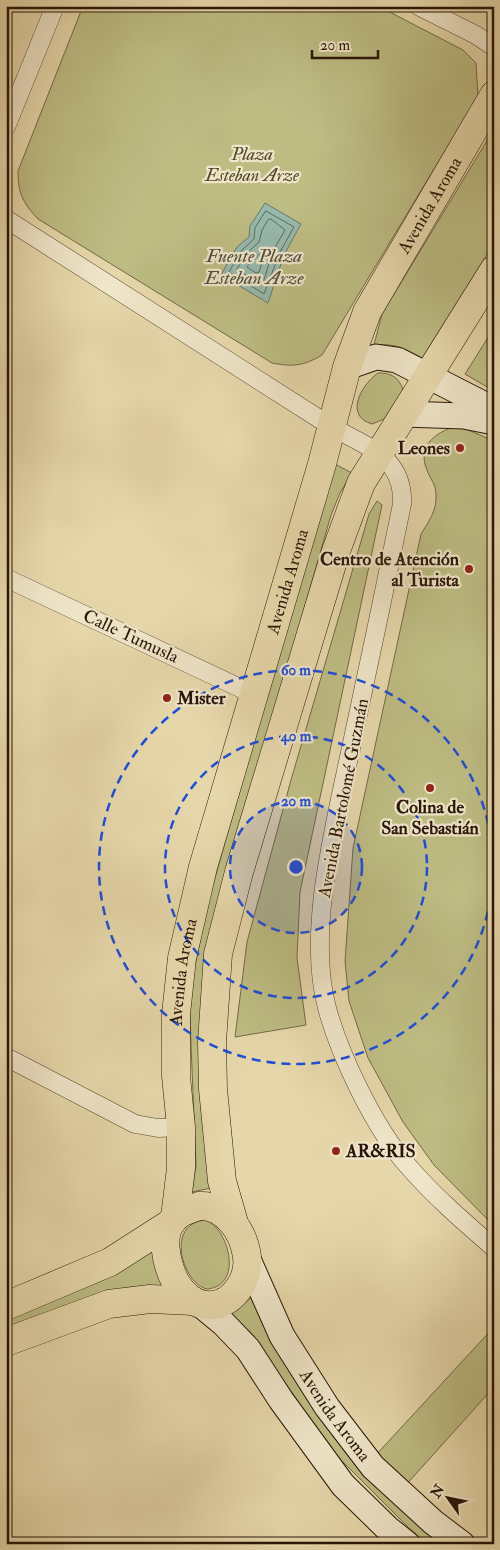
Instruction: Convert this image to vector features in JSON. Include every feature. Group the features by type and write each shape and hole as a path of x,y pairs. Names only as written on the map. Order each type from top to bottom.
{"main road":[{"name":"Avenida Aroma","path":"173,1220 181,1168 181,1127 176,1076 176,1014 182,958 203,867 256,694 332,427 347,367 368,312 494,95"},
{"name":"Avenida Aroma","path":"234,1223 222,1181 213,1089 212,1042 218,954 239,872 336,551 361,483 494,270"},
{"path":"347,367 376,357 387,357 397,360 427,378 481,404 494,416"},
{"path":"404,414 464,416 494,422"},
{"path":"6,1306 110,1262 187,1210 206,1206 221,1211 234,1223 247,1257 242,1282 232,1296 218,1305 150,1299 109,1304 6,1342"},
{"path":"173,1220 166,1238 168,1262 176,1282 196,1302"},
{"name":"Avenida Aroma","path":"247,1257 282,1336 327,1407 373,1468 432,1522 462,1544"},
{"name":"Avenida Aroma","path":"196,1302 223,1324 248,1349 280,1400 343,1485 387,1528 408,1544"}],"street":[{"path":"6,127 10,108 56,6"},
{"path":"418,6 476,35 494,47"},
{"path":"6,219 332,427"},
{"name":"Avenida Bartolomé Guzmán","path":"332,427 378,454 393,466 403,486 402,504 332,840 322,910 320,957 326,1007 345,1060 383,1130 402,1158 452,1211 494,1248"},
{"name":"Calle Tumusla","path":"6,578 256,694"},
{"path":"6,1057 135,1124 158,1128 181,1127"}],"green space":[{"name":"Plaza Esteban Arze","path":"83,6 378,6 463,50 476,63 478,96 322,355 298,365 272,363 38,219 22,198 18,171"},
{"path":"494,129 494,243 422,358 399,347 374,345 382,314"},
{"path":"494,328 494,391 465,374"},
{"path":"378,373 387,374 397,379 403,390 384,419 372,424 364,420 357,408 361,392"},
{"name":"Colina de San Sebastián","path":"454,427 466,429 494,441 494,1226 434,1165 403,1122 368,1058 349,1001 345,961 353,848 421,534 432,515 436,500 435,488 424,462 424,454 429,442 434,437"},
{"path":"335,464 352,473 340,493 331,515 218,908 216,1187 192,1192 196,1165 189,997 206,910 322,500"},
{"path":"377,501 382,505 300,892 297,958 306,1025 235,1037 247,942 291,780 369,514"},
{"path":"206,1220 221,1235 229,1257 229,1269 225,1278 218,1286 207,1289 198,1285 191,1277 185,1266 182,1254 182,1242 185,1231 193,1224"},
{"path":"153,1246 163,1287 133,1287 105,1292 6,1329 6,1320 106,1279 129,1266"},
{"path":"252,1297 442,1544 428,1544 409,1528 332,1451 251,1333 229,1316"},
{"path":"494,1327 494,1387 405,1486 375,1456"}],"water":[{"name":"Fuente Plaza Esteban Arze","path":"265,203 301,224 284,255 268,303 221,275 237,247 249,237 250,226"}],"place":[{"name":"Leones","path":"460,448"},
{"name":"Centro de Atención al Turista","path":"469,569"},
{"name":"Mister","path":"167,698"},
{"name":"Colina de San Sebastián","path":"430,788"},
{"name":"AR&RIS","path":"336,1151"}]}
